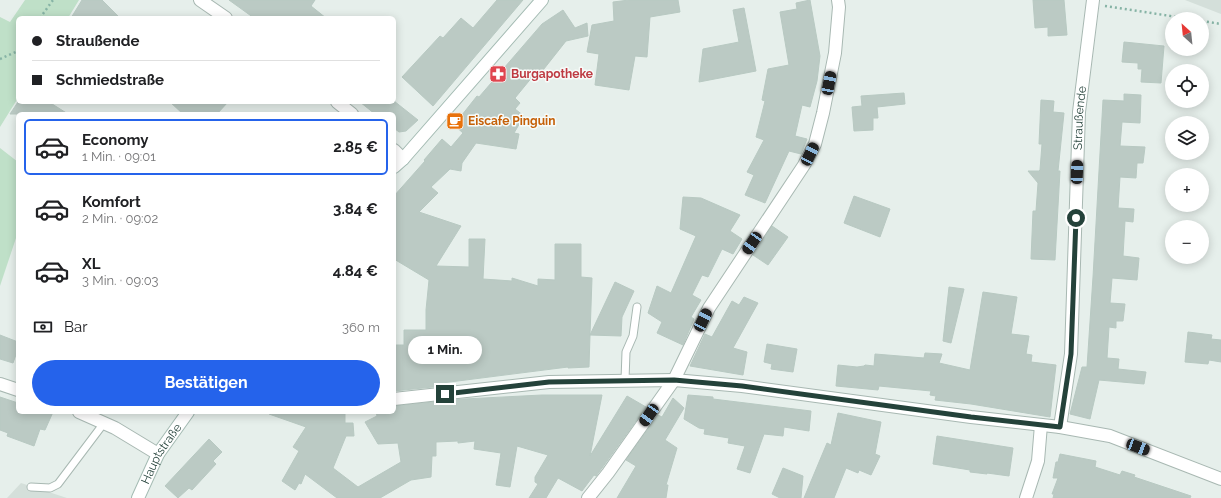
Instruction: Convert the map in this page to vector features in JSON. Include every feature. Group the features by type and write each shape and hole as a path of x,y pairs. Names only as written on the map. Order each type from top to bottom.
{"street":[{"path":"200,0 223,16"},
{"path":"397,158 542,0"},
{"path":"588,498 608,473 674,380 709,308 804,165 815,144 835,53 839,7 838,0"},
{"name":"Straußende","path":"1060,427 1071,354 1079,112 1092,2"},
{"path":"340,104 350,112"},
{"path":"396,399 549,382 674,380 742,386 956,415 1060,427 1110,436 1221,479"},
{"path":"0,384 16,389"},
{"path":"84,414 115,428 158,454"},
{"name":"Hauptstraße","path":"138,498 158,454 187,414"},
{"path":"1026,498 1038,462 1041,425"}],"lane":[{"path":"625,380 626,352 633,336 637,307"},
{"path":"31,487 50,488 58,484 104,423"}],"path":[{"path":"41,16 53,0"},
{"path":"1092,2 1165,15"},
{"path":"1209,22 1221,24"},
{"path":"0,59 16,51"}],"shaded area":[{"path":"1185,0 1221,0 1221,14"},
{"path":"21,483 67,498 7,498"}],"green space":[{"path":"25,0 79,0 69,16 16,16 16,101 0,127 0,17 10,22"},
{"path":"0,148 16,160 16,238 0,286"}],"building":[{"path":"82,0 102,0 118,16 72,16"},
{"path":"229,0 315,0 311,6 324,16 251,16"},
{"path":"497,0 523,0 433,106 402,77 440,36 443,38 461,18 473,28"},
{"path":"629,0 678,0 680,12 650,17 647,57 635,56 629,90 595,85 599,54 587,52 592,25 614,21 613,2"},
{"path":"810,0 820,56 817,81 810,107 802,105 795,136 807,139 801,154 789,151 765,203 745,195 754,175 747,172 764,140 756,137 765,101 762,100 768,69 789,65 780,12 797,9 796,3"},
{"path":"1033,0 1064,0 1067,35 1048,36 1048,27 1035,28"},
{"path":"744,8 756,71 699,82 703,49 739,42 733,10"},
{"path":"563,10 575,28 587,23 588,36 566,41 536,79 533,76 515,98 520,103 515,109 524,116 514,133 519,134 516,149 476,143 462,163 461,171 450,169 431,187 438,193 419,212 461,226 436,266 469,267 469,239 485,239 483,279 512,281 512,278 538,286 538,279 555,280 555,244 581,244 581,277 592,278 589,367 568,367 442,383 442,386 396,391 396,345 404,345 404,330 426,330 429,280 396,260 396,194 442,139 451,147 463,133 454,125 477,96 479,97 542,24"},
{"path":"1124,42 1164,46 1161,83 1141,82 1142,69 1138,69 1138,63 1122,62"},
{"path":"904,93 905,104 877,107 878,118 873,118 873,130 854,131 852,107 862,106 861,96"},
{"path":"1124,94 1141,95 1140,123 1122,122 1120,146 1145,147 1143,163 1137,163 1136,178 1120,177 1118,208 1134,209 1133,222 1125,221 1123,256 1139,258 1137,280 1112,278 1110,303 1125,304 1123,321 1116,321 1116,328 1109,327 1107,358 1119,359 1118,369 1146,372 1144,384 1099,380 1090,419 1070,414 1082,367 1087,367 1103,100 1124,101"},
{"path":"1041,100 1054,101 1053,112 1064,113 1058,171 1060,171 1055,260 1031,259 1033,211 1036,211 1038,183 1028,171 1040,170 1042,144 1039,144"},
{"path":"396,103 418,120 406,131 399,132 396,130 396,112 372,112 362,104 396,104"},
{"path":"17,104 52,104 65,112 16,112 16,114 10,114"},
{"path":"172,104 226,104 219,112 181,112"},
{"path":"854,196 890,209 880,237 844,223"},
{"path":"683,197 701,198 740,215 730,231 742,239 733,254 722,249 708,277 702,275 692,295 701,300 691,317 694,319 683,345 657,333 662,322 648,313 657,286 671,293 696,236 680,229"},
{"path":"772,226 788,237 768,265 753,255"},
{"path":"615,282 634,291 622,317 621,336 590,335"},
{"path":"949,287 964,289 951,343 943,341"},
{"path":"983,292 1017,297 1011,334 1029,336 1026,354 1032,355 1031,362 1056,365 1050,417 971,404 935,400 936,396 930,395 931,391 879,386 878,390 836,386 838,365 857,367 865,365 874,366 875,354 924,358 925,353 942,354 939,363 970,370"},
{"path":"744,297 758,303 733,348 747,352 743,375 690,366 705,334 712,337 732,301 739,305"},
{"path":"1188,332 1212,335 1211,339 1221,340 1221,362 1209,360 1208,364 1185,362"},
{"path":"0,335 16,341 16,355 13,363 0,359"},
{"path":"767,344 797,349 793,372 771,369 772,364 764,362"},
{"path":"542,395 602,395 590,456 627,396 646,407 596,476 594,475 582,491 558,478 546,498 529,498 538,484 535,482 535,477 548,455 517,446 510,487 496,485 501,453 474,449 475,441 458,443 458,441 436,442 436,456 432,456 431,477 411,480 380,498 337,498 305,474 301,484 299,483 295,490 282,481 299,451 293,447 306,427 269,414 345,414 345,423 353,423 354,436 346,436 333,468 358,487 401,462 398,443 378,444 365,422 377,416 376,414 396,414 396,406 464,399"},
{"path":"688,395 713,397 713,399 811,411 809,431 784,427 783,436 764,434 750,473 737,469 745,446 728,443 729,438 704,434 705,429 699,428 684,419"},
{"path":"0,397 16,402 16,414 52,414 45,430 40,429 34,446 7,436 8,433 0,430"},
{"path":"673,398 684,408 665,440 677,448 666,485 668,485 666,498 617,498 636,466 626,460 658,415 662,417"},
{"path":"838,413 881,422 875,454 880,456 871,475 859,470 858,473 846,468 834,498 804,498 827,443 831,445"},
{"path":"937,436 1013,448 1009,476 970,472 970,470 933,464"},
{"path":"209,439 222,452 213,461 216,464 192,490 189,488 178,498 165,486"},
{"path":"1060,454 1096,461 1095,467 1120,475 1122,471 1135,475 1134,477 1191,496 1190,498 1053,498 1054,494 1052,494 1058,478 1053,478 1056,462 1058,462"},
{"path":"783,468 803,476 801,498 780,498 772,494"}],"place":[{"name":"Burgapotheke","path":"498,74"},
{"name":"Eiscafe Pinguin","path":"455,121"}],"route":[{"path":"445,394 549,382 674,380 742,386 873,405 1060,427 1071,354 1076,218"}]}
